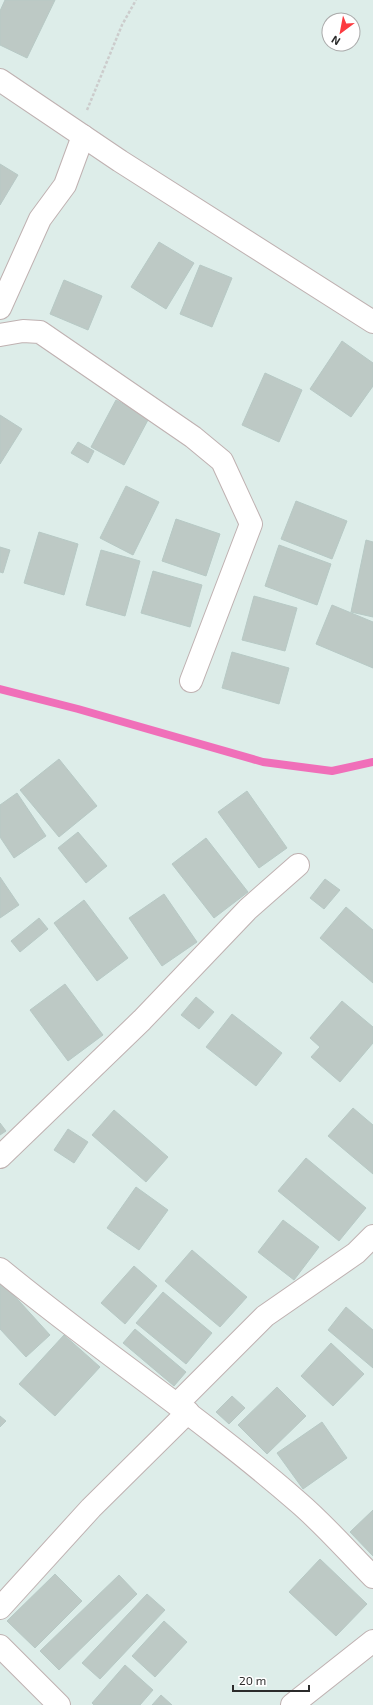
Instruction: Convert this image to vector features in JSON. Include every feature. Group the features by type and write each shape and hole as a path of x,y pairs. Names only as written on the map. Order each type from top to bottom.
{"street":[{"path":"0,80 81,134 373,322"},
{"path":"0,308 40,219 65,185 81,134"},
{"path":"0,335 23,331 40,332 187,433 222,461 251,524 191,681"},
{"path":"0,1157 142,1020 248,909 298,865"},
{"path":"0,1608 265,1316 356,1253 373,1236"},
{"path":"0,1269 39,1301 183,1408 299,1502 373,1577"},
{"path":"292,1705 373,1641"},
{"path":"0,1646 60,1705"}],"path":[{"path":"81,134 122,25 136,0"}],"building":[{"path":"5,0 55,0 27,58 0,45 0,11"},
{"path":"0,164 18,175 0,205"},
{"path":"159,242 194,263 166,309 131,287"},
{"path":"200,265 232,278 212,327 180,314"},
{"path":"64,280 102,296 88,330 50,314"},
{"path":"342,341 373,363 373,386 351,417 310,389"},
{"path":"265,373 302,390 279,442 242,425"},
{"path":"116,400 149,418 124,465 91,447"},
{"path":"0,415 22,429 0,464"},
{"path":"78,442 94,451 88,463 71,453"},
{"path":"126,486 159,502 133,555 100,538"},
{"path":"296,501 347,521 332,559 281,539"},
{"path":"176,519 220,534 206,576 162,561"},
{"path":"39,532 78,544 64,595 24,583"},
{"path":"366,540 373,542 373,617 351,612"},
{"path":"279,545 331,564 317,605 265,586"},
{"path":"0,547 10,550 3,573 0,572"},
{"path":"101,550 140,561 125,616 86,605"},
{"path":"153,571 202,585 190,627 141,613"},
{"path":"254,596 297,608 285,651 242,640"},
{"path":"332,605 373,622 373,668 316,644"},
{"path":"232,652 289,668 279,704 222,688"},
{"path":"59,759 97,806 59,837 20,790"},
{"path":"247,791 287,848 259,868 218,812"},
{"path":"17,793 46,836 14,858 0,837 0,805"},
{"path":"78,832 107,866 86,883 58,848"},
{"path":"206,838 248,892 214,918 172,864"},
{"path":"0,877 19,905 0,918"},
{"path":"325,879 340,890 324,909 310,898"},
{"path":"164,894 197,942 162,966 129,918"},
{"path":"84,900 128,958 97,981 54,923"},
{"path":"346,907 373,930 373,983 320,938"},
{"path":"39,918 48,929 20,952 11,941"},
{"path":"65,984 103,1035 68,1061 30,1010"},
{"path":"196,997 214,1012 199,1029 181,1015"},
{"path":"342,1001 373,1027 373,1043 340,1082 311,1057 320,1047 310,1038"},
{"path":"232,1014 282,1053 256,1086 206,1047"},
{"path":"353,1108 373,1125 373,1174 328,1136"},
{"path":"114,1110 168,1157 146,1182 92,1135"},
{"path":"0,1123 6,1131 0,1135"},
{"path":"68,1129 88,1142 74,1163 54,1150"},
{"path":"306,1158 366,1208 339,1241 278,1191"},
{"path":"136,1187 168,1210 139,1250 107,1228"},
{"path":"283,1220 319,1247 294,1280 258,1252"},
{"path":"192,1250 247,1297 220,1327 165,1281"},
{"path":"134,1266 157,1286 125,1324 101,1303"},
{"path":"0,1280 50,1335 26,1357 0,1329"},
{"path":"163,1292 212,1333 186,1364 136,1323"},
{"path":"346,1307 373,1330 373,1368 328,1330"},
{"path":"135,1329 186,1372 174,1386 123,1343"},
{"path":"64,1335 100,1367 55,1416 19,1384"},
{"path":"331,1343 364,1374 333,1406 301,1376"},
{"path":"277,1387 306,1416 267,1454 238,1425"},
{"path":"232,1396 245,1408 229,1424 216,1412"},
{"path":"0,1416 6,1421 0,1427"},
{"path":"322,1422 347,1458 303,1489 277,1453"},
{"path":"373,1510 373,1556 350,1532"},
{"path":"320,1559 367,1604 336,1636 289,1592"},
{"path":"55,1574 82,1601 35,1648 7,1621"},
{"path":"119,1575 137,1594 59,1670 40,1651"},
{"path":"147,1594 165,1610 100,1679 82,1663"},
{"path":"164,1621 187,1642 155,1677 132,1656"},
{"path":"125,1665 153,1690 140,1705 94,1705 92,1703"},
{"path":"161,1695 172,1705 152,1705"}],"waterway":[{"path":"0,689 78,709 263,762 332,771 373,762"}]}
